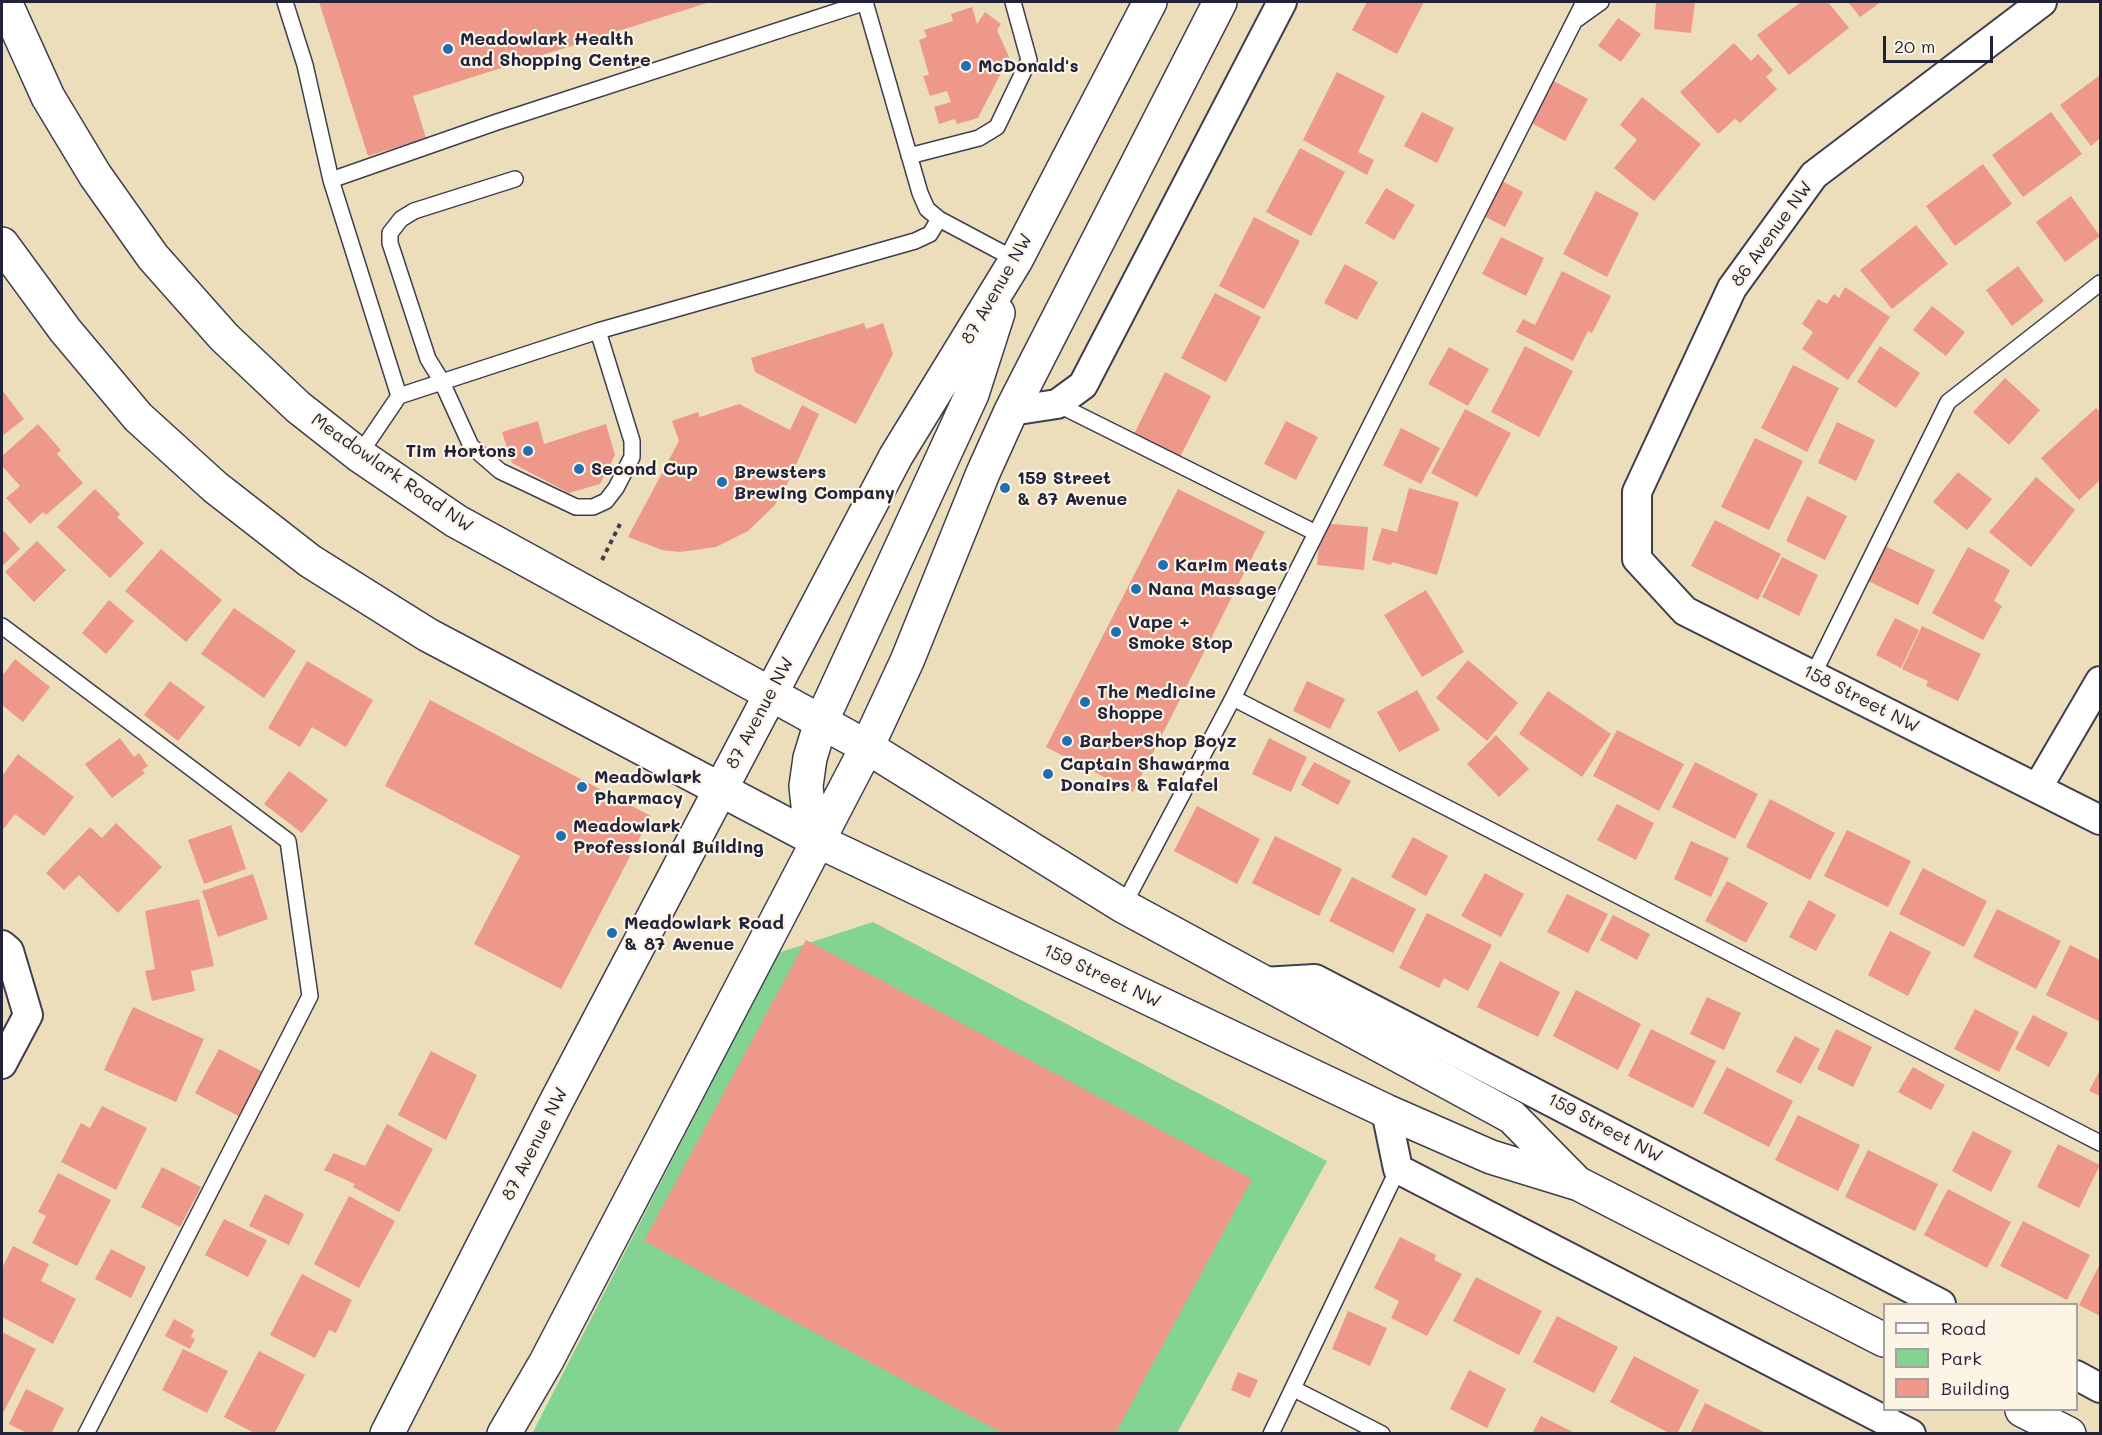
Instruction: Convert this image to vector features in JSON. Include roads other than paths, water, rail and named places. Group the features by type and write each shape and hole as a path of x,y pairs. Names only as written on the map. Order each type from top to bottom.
{"main road":[{"name":"Meadowlark Road NW","path":"5,2 48,97 95,175 153,257 224,337 298,407 359,455 456,521 867,747"},
{"name":"87 Avenue NW","path":"387,1434 720,789 896,456 1016,260 1150,2"},
{"path":"504,1434 551,1352 867,747 907,662 983,473 1011,411 1220,2"},
{"path":"2,244 65,330 138,417 215,487 310,561 428,635 818,841"},
{"path":"818,841 808,815 806,786 810,758 821,722 972,394 1016,260"},
{"name":"159 Street NW","path":"867,747 1123,906 1512,1117 1579,1184"},
{"name":"159 Street NW","path":"818,841 1386,1111 1491,1157 1579,1184 1883,1339"},
{"path":"2024,1411 2069,1434"}],"street":[{"path":"1011,411 1057,404 1083,385 1282,2"},
{"name":"86 Avenue NW","path":"1636,559 1637,492 1732,288 1814,175 2042,2"},
{"name":"158 Street NW","path":"1636,559 1684,611 2100,820"},
{"path":"2038,787 2100,681"},
{"path":"2,945 9,951 28,1015 2,1064"},
{"name":"159 Street NW","path":"1262,982 1315,979 1937,1303"},
{"path":"1386,1111 1398,1169 1911,1434"},
{"path":"2078,1376 2100,1388"}],"lane":[{"path":"285,2 305,66 331,180 399,396"},
{"path":"331,180 496,122 866,2 909,156 927,209 939,219 1016,260"},
{"path":"909,156 979,138 997,127 1029,60 1013,2"},
{"path":"1123,906 1233,698 1314,532 1584,2"},
{"path":"1574,22 1601,2"},
{"path":"515,179 414,211 401,219 390,233 390,243 428,358 441,380 471,446 484,460 563,503 576,507 593,507 606,501 616,488 632,457 632,441 598,331"},
{"path":"359,455 399,396 441,380 598,331 915,242 930,234 939,219"},
{"path":"1813,675 1948,402 2100,282"},
{"path":"1057,404 1314,532"},
{"path":"2,626 288,841 310,996 86,1434"},
{"path":"1233,698 2100,1143"},
{"path":"1271,1434 1398,1169"},
{"path":"1294,1389 1382,1434"}],"place":[{"name":"Meadowlark Health and Shopping Centre","path":"448,49"},
{"name":"McDonald's","path":"966,66"},
{"name":"Tim Hortons","path":"528,451"},
{"name":"Second Cup","path":"579,469"},
{"name":"Brewsters Brewing Company","path":"722,482"},
{"name":"159 Street & 87 Avenue","path":"1005,488"},
{"name":"Karim Meats","path":"1163,565"},
{"name":"Nana Massage","path":"1136,589"},
{"name":"Vape + Smoke Stop","path":"1116,632"},
{"name":"The Medicine Shoppe","path":"1085,702"},
{"name":"BarberShop Boyz","path":"1067,741"},
{"name":"Captain Shawarma Donairs & Falafel","path":"1048,774"},
{"name":"Meadowlark Pharmacy","path":"582,787"},
{"name":"Meadowlark Professional Building","path":"561,836"},
{"name":"Meadowlark Road & 87 Avenue","path":"612,933"}]}
